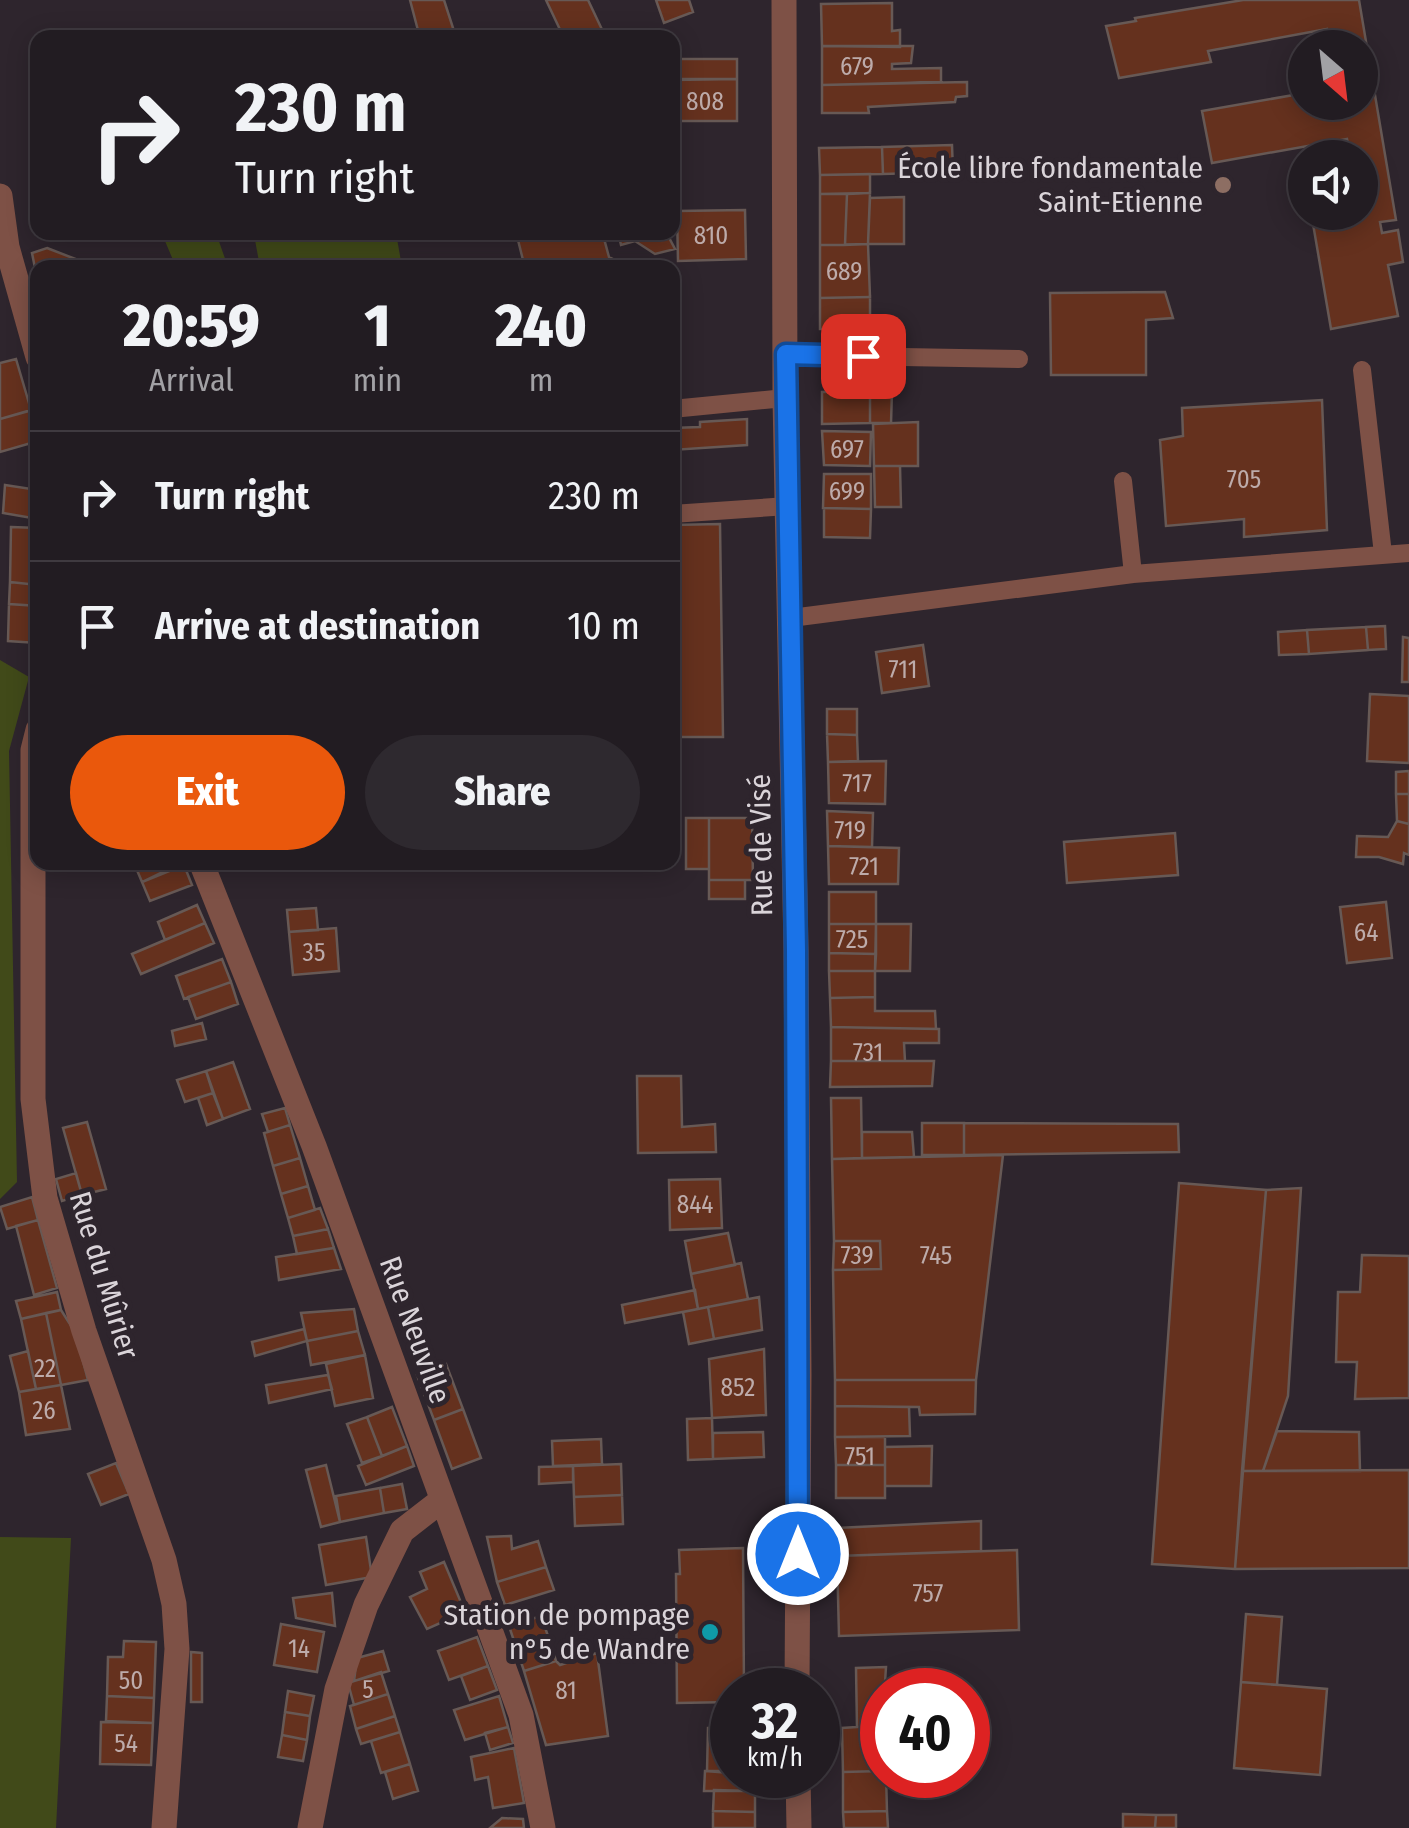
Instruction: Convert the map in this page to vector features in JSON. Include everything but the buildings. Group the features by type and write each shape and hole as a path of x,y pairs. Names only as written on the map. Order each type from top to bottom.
{"street":[{"name":"Rue de Visé","path":"784,0 785,398 799,1375 797,1668"},
{"path":"0,196 7,247 30,329"},
{"name":"Rue du Mûrier","path":"33,870 33,1099 45,1198 84,1331 149,1513 174,1604 177,1650 164,1828"},
{"name":"Rue Neuville","path":"204,870 314,1146 521,1715 543,1828"},
{"path":"310,1828 337,1689 366,1605 402,1531 442,1500"},
{"path":"798,1798 799,1828"}],"lane":[{"path":"786,354 1019,359"},
{"path":"1362,370 1383,554"},
{"path":"680,408 785,398"},
{"path":"1123,481 1133,574"},
{"path":"680,513 788,506"},
{"path":"790,618 1133,574 1409,553"}],"green space":[{"path":"165,240 218,240 226,260 173,260"},
{"path":"255,240 397,240 401,260 259,260"},
{"path":"0,660 29,677 9,751 17,1182 0,1199"},
{"path":"0,1537 71,1538 56,1828 0,1828"}],"place":[{"name":"École libre fondamentale Saint-Etienne","path":"1223,185"},
{"name":"Station de pompage n°5 de Wandre","path":"710,1632"}],"route":[{"path":"798,1554 796,950 786,354 863,356"}]}
